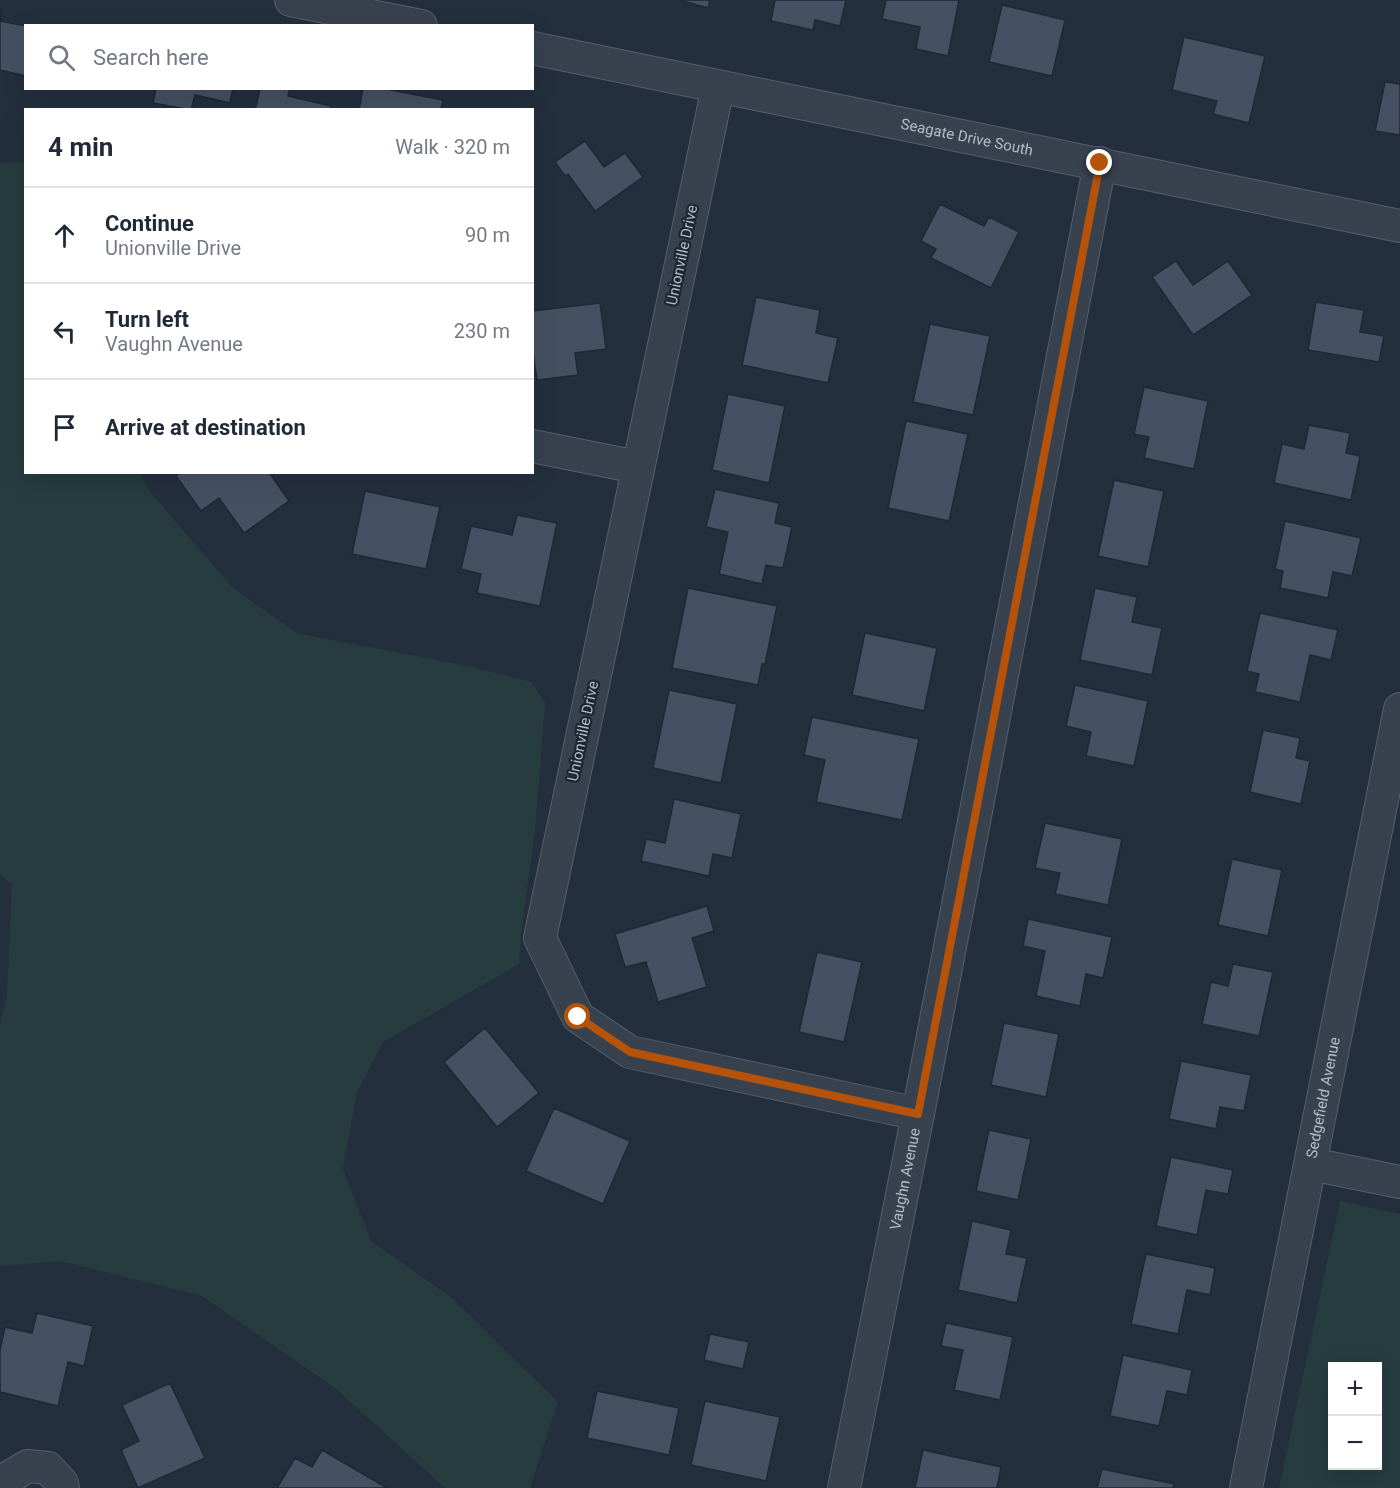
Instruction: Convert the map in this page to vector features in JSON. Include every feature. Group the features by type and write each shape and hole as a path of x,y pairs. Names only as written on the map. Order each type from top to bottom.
{"street":[{"path":"291,0 411,24"},
{"name":"Seagate Drive South","path":"534,48 1400,226"},
{"name":"Unionville Drive","path":"718,87 540,938 578,1017 630,1052 918,1114"},
{"name":"Vaughn Avenue","path":"844,1488 1100,163"},
{"path":"534,447 638,467"},
{"name":"Sedgefield Avenue","path":"1246,1488 1400,710"},
{"path":"1311,1164 1400,1182"},
{"path":"2,1488 6,1479 28,1466 48,1468 62,1483 63,1488"}],"green space":[{"path":"24,162 24,474 140,474 150,492 232,587 296,633 462,665 531,682 545,703 535,832 519,964 383,1042 357,1092 343,1169 371,1241 452,1298 558,1402 530,1488 445,1488 335,1388 202,1296 61,1261 0,1266 0,1022 7,997 12,884 0,874 0,163"},
{"path":"1340,1201 1400,1214 1400,1488 1279,1488"}],"building":[{"path":"679,0 710,0 708,8"},
{"path":"775,0 846,0 840,26 815,20 813,30 771,21"},
{"path":"886,0 959,0 948,56 916,49 920,27 882,19"},
{"path":"1002,5 1065,20 1052,76 989,62"},
{"path":"0,21 24,26 24,76 0,70"},
{"path":"1184,37 1265,56 1249,123 1213,114 1217,101 1172,90"},
{"path":"1385,82 1400,84 1400,135 1375,131"},
{"path":"156,90 233,90 230,103 195,95 192,108 153,103"},
{"path":"260,90 290,90 288,96 331,106 331,108 255,108"},
{"path":"363,90 391,90 443,100 441,108 359,108"},
{"path":"585,141 604,167 625,153 643,177 595,211 568,174 565,176 555,162"},
{"path":"940,204 984,226 989,217 1019,232 991,288 931,258 936,249 921,241"},
{"path":"1176,261 1193,285 1228,261 1252,295 1193,335 1152,277"},
{"path":"756,297 820,310 816,333 838,338 828,383 742,365"},
{"path":"1316,302 1364,310 1360,332 1384,336 1379,362 1308,350"},
{"path":"600,303 606,349 575,353 578,375 537,380 534,360 534,311"},
{"path":"930,324 990,336 973,415 913,402"},
{"path":"1144,387 1208,401 1194,469 1144,458 1149,437 1134,434"},
{"path":"728,394 785,406 769,483 712,470"},
{"path":"906,421 968,434 949,521 888,508"},
{"path":"1309,425 1350,433 1346,453 1360,456 1351,500 1274,483 1282,444 1304,449"},
{"path":"178,474 270,474 289,501 244,533 219,498 201,511 176,476"},
{"path":"1114,480 1164,491 1148,567 1098,556"},
{"path":"715,489 779,503 775,523 792,527 783,568 766,565 762,584 719,574 728,532 706,527"},
{"path":"365,491 440,507 426,569 352,554"},
{"path":"517,515 557,523 540,606 477,593 481,574 461,569 471,526 512,535"},
{"path":"1285,521 1361,538 1352,576 1333,572 1328,598 1280,588 1283,571 1275,569"},
{"path":"688,588 777,606 765,664 762,664 758,685 672,668"},
{"path":"1095,588 1137,597 1132,622 1162,628 1152,675 1080,660"},
{"path":"1260,613 1338,630 1331,660 1310,655 1300,702 1255,692 1259,674 1247,671"},
{"path":"865,633 937,648 924,711 852,695"},
{"path":"1075,685 1148,701 1134,766 1086,756 1091,732 1066,726"},
{"path":"669,690 737,704 721,783 653,768"},
{"path":"812,717 919,739 902,820 816,802 825,760 804,755"},
{"path":"1263,730 1300,738 1296,758 1310,761 1301,804 1250,792"},
{"path":"674,799 741,814 732,858 713,854 709,876 641,861 646,839 665,843"},
{"path":"1045,823 1122,839 1108,905 1055,894 1060,873 1035,868"},
{"path":"1232,859 1282,870 1268,936 1218,925"},
{"path":"707,906 714,931 692,938 707,987 658,1002 646,962 625,967 615,934"},
{"path":"1028,919 1112,937 1103,978 1086,974 1080,1006 1036,996 1045,951 1023,946"},
{"path":"817,952 862,962 844,1042 799,1032"},
{"path":"1233,964 1273,972 1259,1036 1202,1024 1211,982 1228,986"},
{"path":"1004,1023 1059,1034 1046,1097 991,1085"},
{"path":"485,1028 539,1093 497,1127 444,1062"},
{"path":"1181,1061 1251,1075 1244,1111 1220,1107 1216,1129 1169,1119"},
{"path":"554,1108 630,1141 603,1204 526,1171"},
{"path":"989,1130 1031,1139 1018,1200 976,1191"},
{"path":"1171,1157 1233,1170 1228,1194 1206,1190 1197,1235 1156,1226"},
{"path":"972,1221 1011,1230 1006,1254 1027,1258 1017,1303 958,1290"},
{"path":"1146,1254 1215,1268 1210,1295 1187,1290 1178,1334 1131,1324"},
{"path":"37,1313 93,1326 84,1366 68,1362 58,1406 0,1392 0,1350 5,1327 32,1333"},
{"path":"946,1323 1013,1337 1000,1400 954,1390 963,1350 941,1346"},
{"path":"710,1334 749,1342 743,1369 704,1360"},
{"path":"1123,1355 1192,1370 1187,1395 1167,1391 1159,1426 1110,1416"},
{"path":"170,1383 205,1458 138,1488 121,1450 139,1441 122,1405"},
{"path":"597,1391 679,1408 669,1455 587,1438"},
{"path":"705,1401 780,1417 766,1481 691,1465"},
{"path":"322,1450 387,1488 277,1488 295,1458 312,1467"},
{"path":"923,1450 1001,1467 997,1488 915,1488"},
{"path":"1102,1469 1174,1484 1173,1488 1097,1488"}],"route":[{"path":"578,1017 630,1052 918,1114 1100,163"}]}
